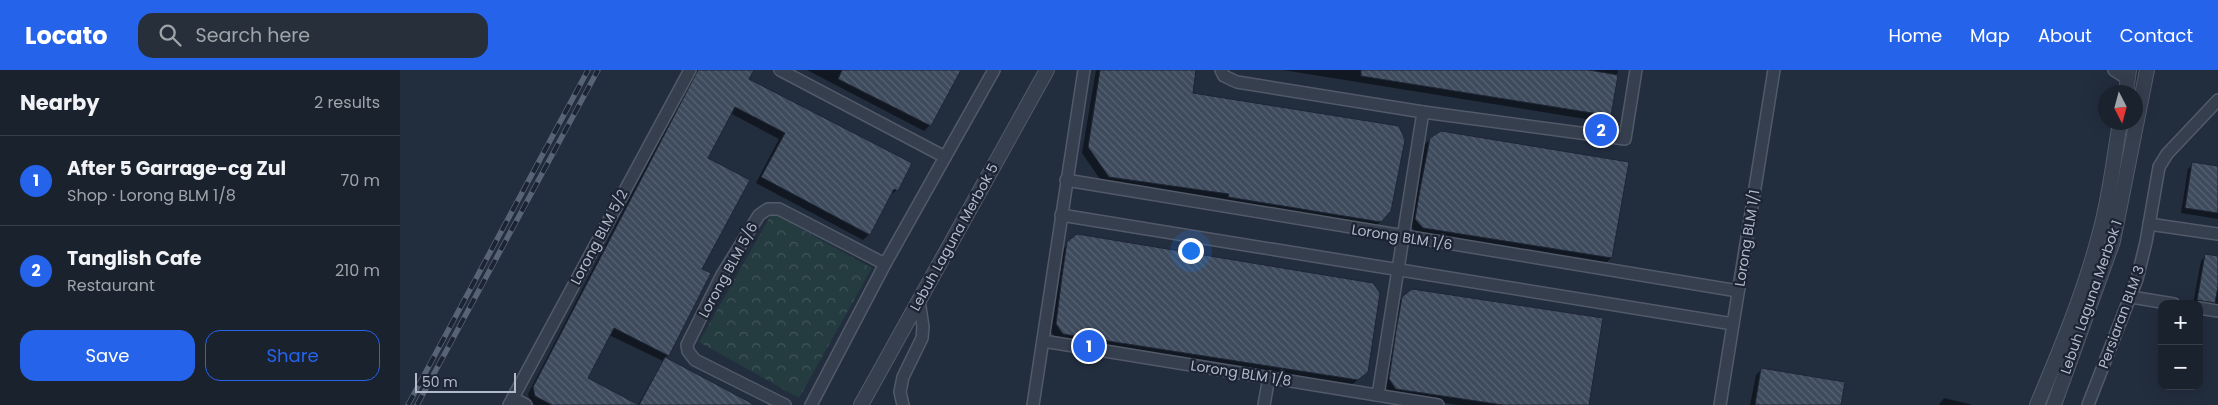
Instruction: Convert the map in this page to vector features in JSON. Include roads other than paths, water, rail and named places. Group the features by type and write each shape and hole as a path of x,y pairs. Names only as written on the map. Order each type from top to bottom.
{"street":[{"name":"Lorong BLM 5/2","path":"511,401 690,70"},
{"path":"780,70 946,156"},
{"path":"811,405 885,264 994,70"},
{"name":"Lebuh Laguna Merbok 5","path":"861,405 1047,70"},
{"path":"1033,405 1084,70"},
{"path":"1221,70 1224,76 1237,82 1423,112 1626,139 1636,70"},
{"name":"Lorong BLM 1/1","path":"1720,405 1774,70"},
{"path":"2114,70 2128,80"},
{"name":"Lebuh Laguna Merbok 1","path":"2054,405 2113,241 2147,70"},
{"name":"Persiaran BLM 3","path":"2088,405 2137,279 2159,167 2167,154 2218,100"},
{"path":"1378,394 1423,112"},
{"name":"Lebuh Laguna Merbok 1","path":"2037,405 2056,360 2094,253 2107,200 2119,130"},
{"name":"Lorong BLM 1/6","path":"1066,180 1403,238 1738,291"},
{"name":"Lorong BLM 5/6","path":"785,405 695,360 689,356 688,351 688,345 722,275 759,215 768,209 779,209 885,264"},
{"path":"1061,215 1733,324"},
{"path":"2149,224 2218,234"},
{"path":"2131,296 2158,301"},
{"path":"903,405 900,392 903,377 922,338 923,327 919,300"},
{"path":"2203,309 2218,311"},
{"name":"Lorong BLM 1/8","path":"1043,341 1438,405"},
{"path":"1264,405 1269,377"},
{"path":"511,401 526,405"}],"railway":[{"path":"408,405 588,70"},
{"path":"417,405 598,70"}],"place":[{"name":"Tanglish Cafe","path":"1601,130"},
{"name":"After 5 Garrage-cg Zul","path":"1089,346"}]}
